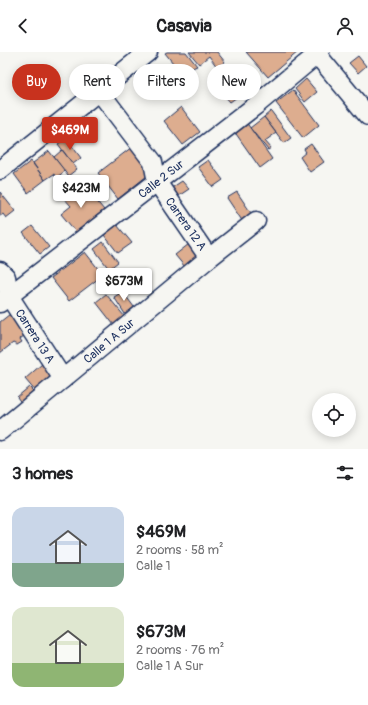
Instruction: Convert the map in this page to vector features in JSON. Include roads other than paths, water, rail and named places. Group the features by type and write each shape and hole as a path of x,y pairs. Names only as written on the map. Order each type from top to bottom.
{"street":[{"path":"125,70 148,52"},
{"path":"317,53 368,116"},
{"name":"Calle 2 Sur","path":"4,300 255,106 317,53"},
{"path":"0,170 88,100"},
{"name":"Carrera 12 A","path":"106,100 153,162 157,182 209,258"},
{"name":"Calle 1 A Sur","path":"0,431 209,258 256,221"},
{"name":"Carrera 13 A","path":"0,271 6,277 4,300 63,379"}]}
